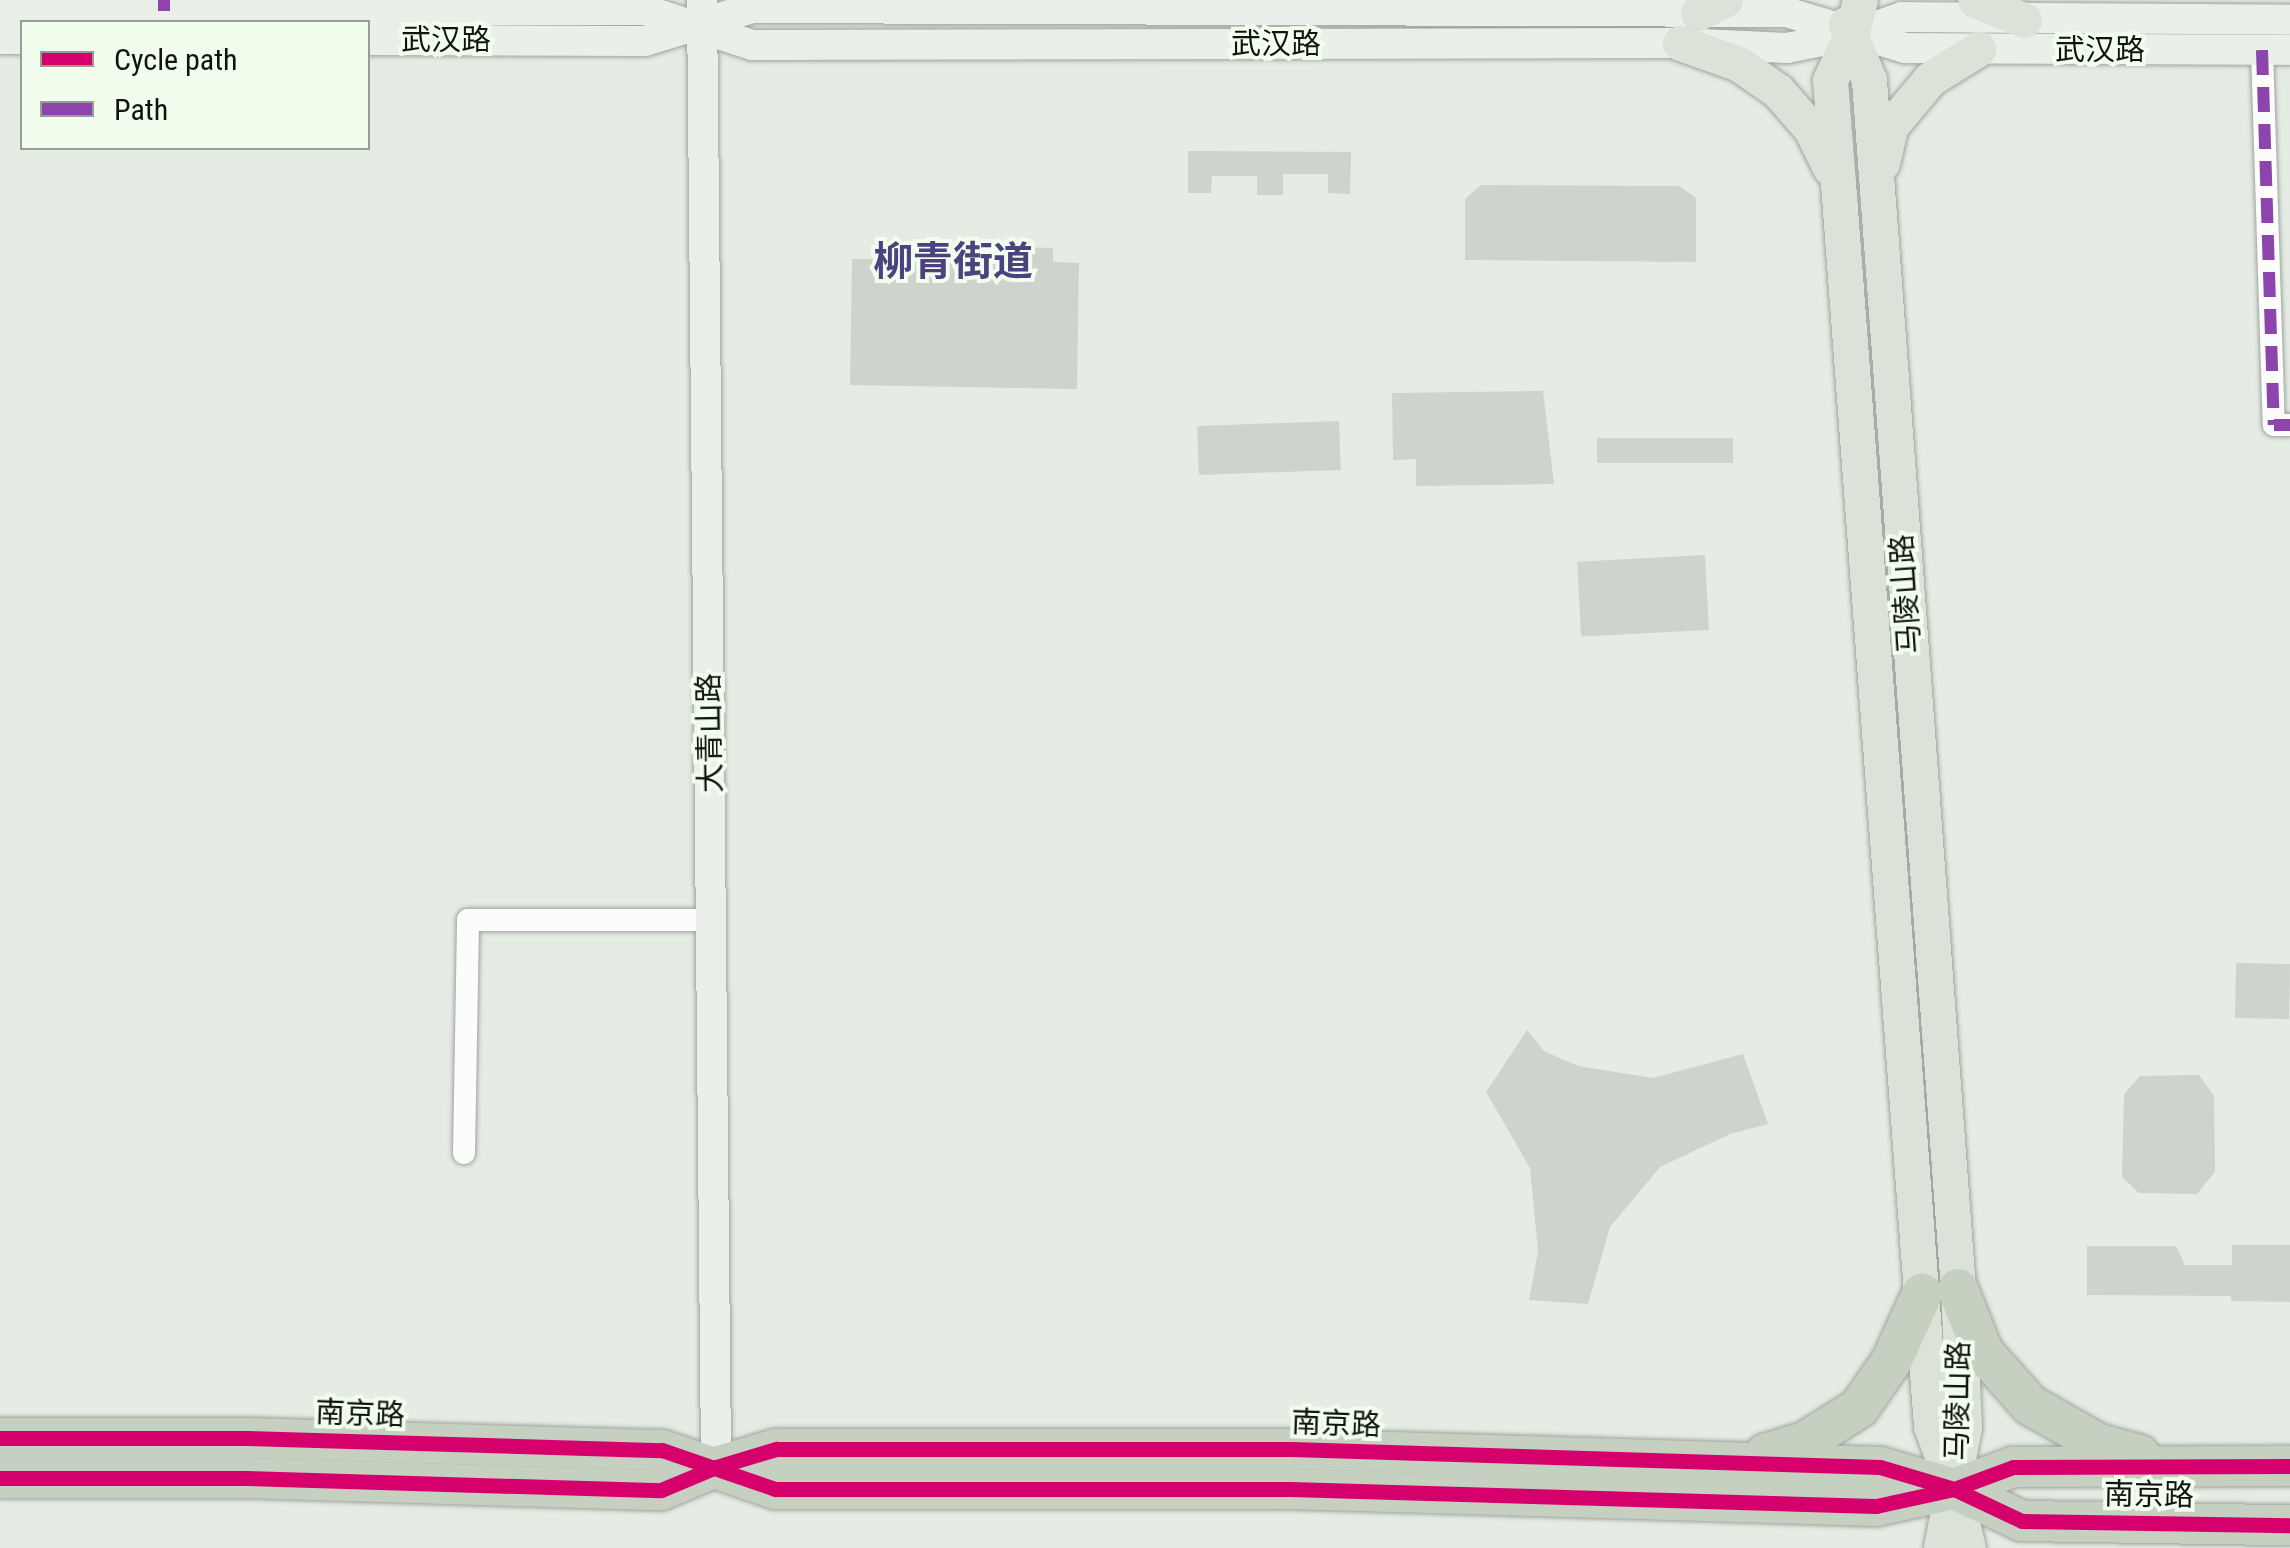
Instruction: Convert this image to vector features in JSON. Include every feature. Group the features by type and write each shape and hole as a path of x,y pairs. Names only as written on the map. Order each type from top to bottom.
{"highway":[{"path":"1733,1463 1805,1442 1859,1408 1940,1292 2030,1406 2099,1444 2182,1467"},
{"name":"南京路","path":"0,1438 247,1438 662,1450 775,1489 1290,1490 1876,1506 1954,1488 2013,1467 2290,1466"},
{"name":"南京路","path":"0,1478 246,1478 660,1490 716,1466 776,1449 1290,1450 1880,1467 1954,1488 2022,1521 2290,1525"}],"main road":[{"name":"马陵山路","path":"1835,0 1869,80 1940,1292 1931,1426 1954,1488 1968,1548"},
{"name":"马陵山路","path":"1860,0 1851,35 1830,80 1940,1292"},
{"path":"1975,0 2024,20"},
{"name":"武汉路","path":"0,11 164,6 702,13 752,8 1701,19 1786,12 1851,35 1906,48 2276,50"},
{"name":"武汉路","path":"370,40 645,41 702,13"},
{"name":"大青山路","path":"702,13 716,1466"},
{"name":"武汉路","path":"1851,35 1902,17 2290,20"},
{"path":"1701,19 1738,64 1778,92 1810,129 1838,183"},
{"path":"1876,188 1890,127 1930,79 1978,50"},
{"path":"1942,1548 1954,1488"}],"street":[{"path":"2276,50 2274,425 2290,425"},
{"path":"464,1154 468,920 712,920"}],"building":[{"path":"1188,151 1351,152 1350,194 1328,193 1328,174 1283,174 1283,195 1257,195 1257,176 1212,176 1211,193 1188,193"},
{"path":"1481,185 1679,186 1696,198 1696,262 1465,260 1465,199"},
{"path":"875,245 1053,248 1053,262 1079,263 1077,389 850,385 852,259 875,259"},
{"path":"1543,391 1554,484 1416,486 1416,459 1393,460 1392,393"},
{"path":"1339,421 1341,470 1199,475 1197,426"},
{"path":"1597,438 1733,438 1733,463 1597,463"},
{"path":"1705,555 1709,630 1581,637 1577,562"},
{"path":"2236,963 2290,964 2289,1019 2235,1018"},
{"path":"1527,1030 1544,1051 1578,1066 1653,1078 1743,1054 1768,1124 1730,1134 1660,1167 1610,1227 1588,1304 1529,1300 1538,1251 1530,1168 1486,1092"},
{"path":"2199,1075 2214,1096 2215,1172 2197,1194 2139,1193 2122,1177 2124,1094 2140,1076"},
{"path":"2232,1245 2290,1245 2290,1302 2231,1301 2231,1296 2087,1295 2087,1246 2176,1246 2185,1265 2232,1265"}],"marked path":[{"path":"164,0 164,11"},
{"path":"2262,50 2274,425 2290,425"}],"cycle path":[{"path":"0,1438 247,1438 662,1450 775,1489 1290,1489 1876,1506 1954,1489 2013,1467 2290,1466"},
{"path":"0,1478 246,1478 661,1490 716,1467 776,1449 1291,1449 1880,1467 1954,1489 2022,1521 2290,1525"}],"district":[{"name":"柳青街道","path":"953,262"}]}
